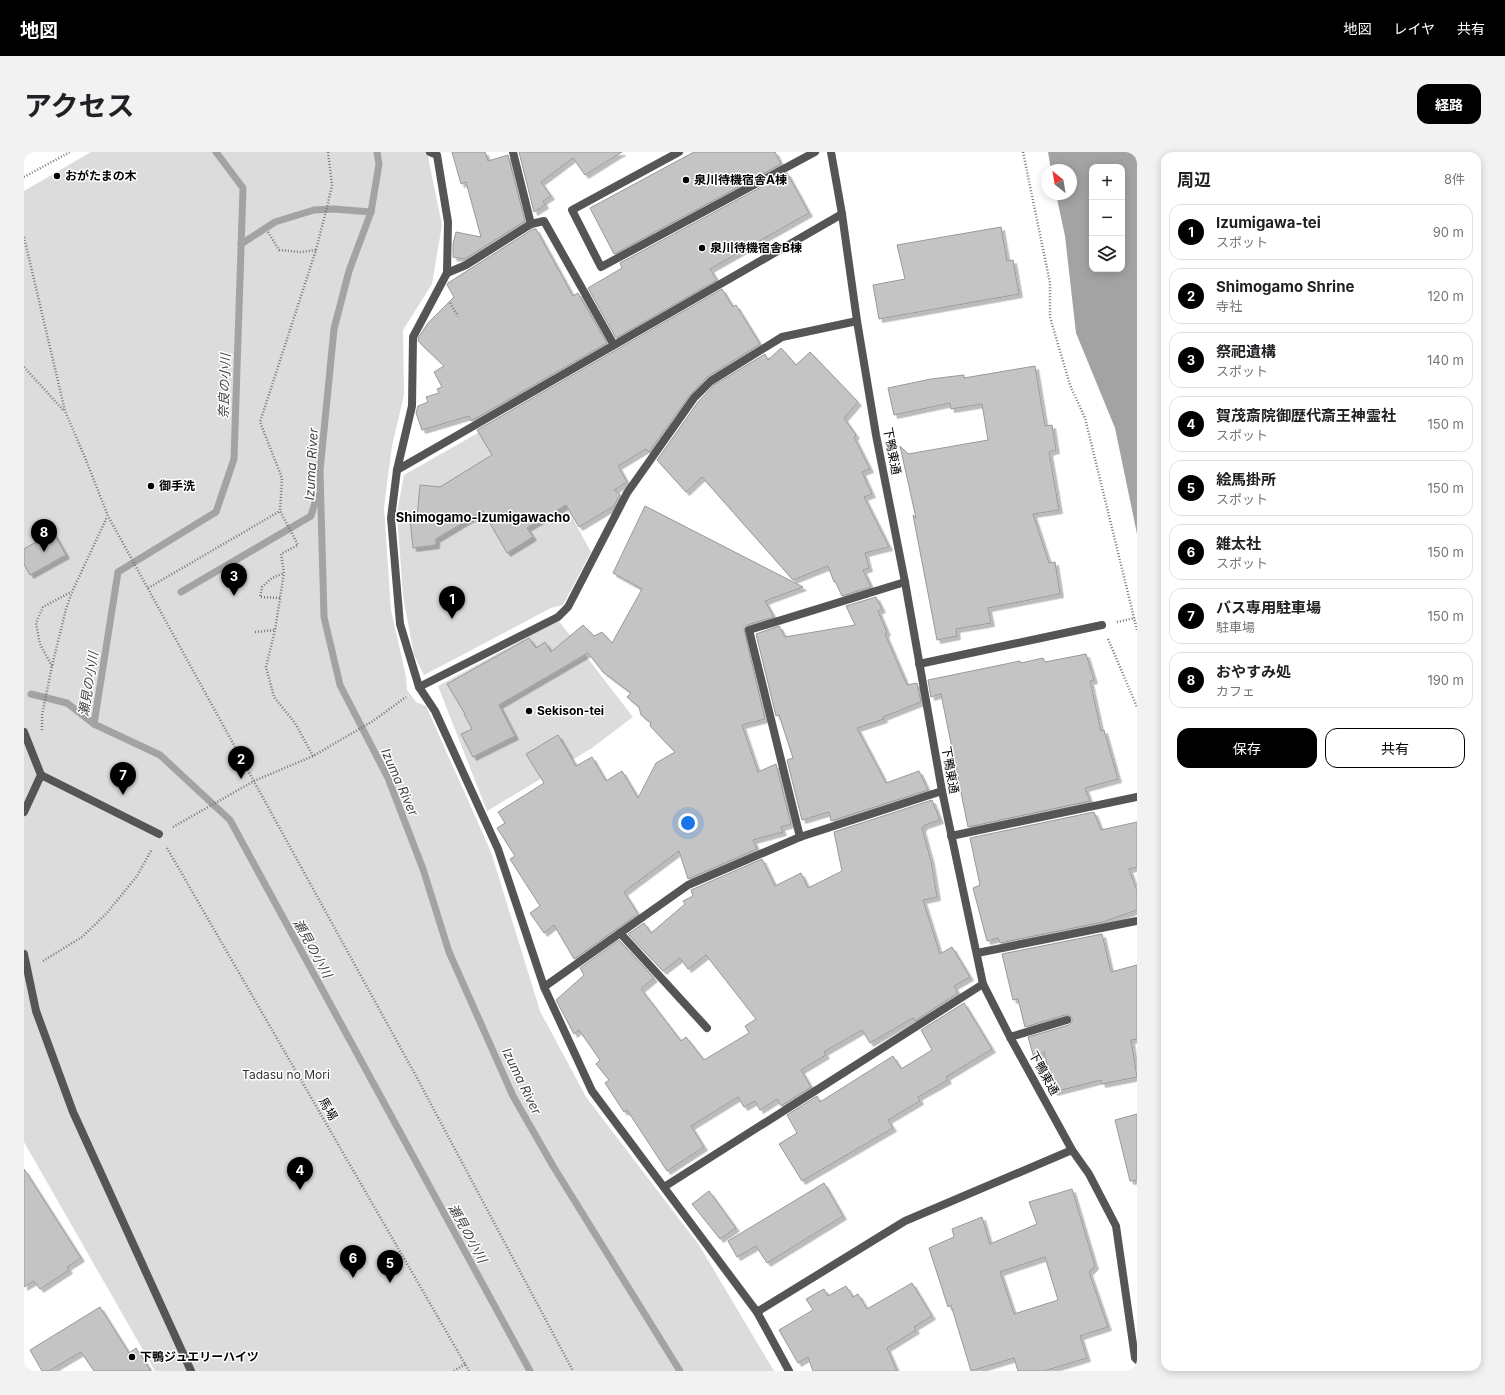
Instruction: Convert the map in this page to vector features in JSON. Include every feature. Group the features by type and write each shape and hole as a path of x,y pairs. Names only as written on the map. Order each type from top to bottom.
{"street":[{"path":"430,152 437,155 448,222 447,273 413,337 412,406 396,470 391,518 400,624 419,687 435,710 498,849 544,987 592,1091 757,1312 789,1371"},
{"path":"513,152 531,224"},
{"path":"679,152 572,210 601,267 815,152"},
{"name":"下鴨東通","path":"831,152 876,434 905,582 942,791 983,984 1010,1037 1072,1150 1089,1174 1116,1226 1135,1358 1137,1360"},
{"path":"396,470 842,214"},
{"path":"447,273 466,265 531,224 544,221 614,345"},
{"path":"419,687 558,616 568,607 627,493 694,398 711,381 782,337 857,321"},
{"path":"800,837 749,630 905,582"},
{"path":"919,664 1102,625"},
{"path":"24,732 41,775 159,834"},
{"path":"24,812 41,775"},
{"path":"544,987 688,885 800,837 942,791"},
{"path":"951,836 1137,797"},
{"path":"977,953 1137,921"},
{"path":"620,933 707,1028"},
{"path":"24,954 36,1011 72,1112 191,1371"},
{"path":"664,1187 983,984"},
{"path":"1010,1037 1068,1020"},
{"path":"757,1312 905,1221 1072,1150"}],"path":[{"path":"24,177 70,152"},
{"path":"313,756 295,723 274,697 266,667 275,630 284,574 281,554 298,545 280,511 282,478 260,422 316,250 328,203 332,184 328,152"},
{"path":"1022,152 1050,283 1050,317 1070,385 1085,418 1137,630"},
{"path":"268,232 279,250 300,252 316,250"},
{"path":"24,237 65,411 108,516 416,1076 573,1371"},
{"path":"24,254 28,253"},
{"path":"24,367 65,411"},
{"path":"148,588 280,511"},
{"path":"42,715 49,687 52,666 72,592 108,516"},
{"path":"280,598 260,597 262,587 272,578 284,574"},
{"path":"52,666 40,644 36,623 43,607 72,592"},
{"path":"1102,625 1137,707"},
{"path":"255,632 275,630"},
{"path":"27,970 82,938 107,913 138,876 159,834 254,781 313,756 373,721 419,687"},
{"name":"馬場","path":"159,834 469,1371"},
{"path":"454,1371 465,1364"}],"green space":[{"name":"Tadasu no Mori","path":"91,152 428,152 442,225 432,284 403,330 404,395 392,446 384,507 391,610 406,677 407,690 416,702 426,706 491,852 540,1011 586,1097 699,1245 774,1371 155,1371 24,1142 24,191"},
{"path":"515,412 591,552 563,605 551,608 424,675 414,655 403,596 397,512 404,475"},
{"path":"558,620 633,717 592,748 487,811 438,686"}],"shaded area":[{"path":"1048,152 1137,152 1137,534 1115,428 1076,333 1065,236 1057,200 1077,200 1077,164 1050,164"}],"building":[{"path":"452,152 485,152 488,161 508,155 525,221 465,259 453,257 453,244 456,232 481,237 466,182 461,184"},
{"path":"519,152 622,152 585,175 573,158 541,182 551,196 543,201 545,205 534,212"},
{"name":"泉川待機宿舎A棟","path":"694,152 775,152 781,164 614,254 590,208"},
{"name":"泉川待機宿舎B棟","path":"787,173 809,213 710,269 717,280 616,338 588,288 622,268 620,263"},
{"path":"1001,227 1007,261 1013,260 1019,294 879,319 873,285 905,279 897,245"},
{"path":"533,229 536,229 573,296 578,293 607,343 471,421 469,416 422,430 416,413 418,406 428,402 426,397 439,393 437,389 442,387 434,372 444,366 418,341 418,338 428,323 454,297 447,285 448,283"},
{"path":"722,289 733,307 736,305 760,344 707,377 690,395 649,452 646,449 618,466 627,482 614,490 620,494 614,506 579,527 566,505 527,528 533,537 507,553 483,511 436,539 436,545 413,548 410,519 417,518 420,485 440,487 492,455 477,430"},
{"path":"781,348 796,365 810,352 858,402 844,418 856,435 854,437 870,469 862,472 872,494 864,497 889,547 865,553 869,568 863,570 871,587 842,596 835,581 834,582 828,566 793,580 702,477 686,492 657,460 698,402 714,385 765,354 768,360"},
{"path":"1035,366 1045,426 1052,425 1056,450 1049,452 1059,510 1033,514 1049,563 1055,562 1060,594 988,608 991,623 956,629 957,636 937,640 913,515 916,518 900,446 908,454 988,440 982,404 951,409 950,403 894,415 888,388 931,379 964,375 964,378"},
{"path":"645,506 803,587 765,601 774,617 747,625 744,629 765,719 742,725 758,772 776,764 791,824 781,827 783,832 753,840 757,849 688,879 679,851 624,892 638,914 574,959 554,925 544,933 530,913 540,906 510,859 515,856 497,828 505,823 498,812 544,783 526,754 558,735 576,766 592,757 606,781 622,771 638,798 656,763 675,752 650,726 651,723 641,715 639,707 627,697 631,693 603,672 588,653 499,705 515,736 473,757 461,734 472,729 447,684 529,638 536,648 545,642 551,652 583,625 594,636 602,632 612,643 642,589 613,573"},
{"path":"53,532 66,555 30,575 24,564 24,549"},
{"path":"876,597 882,609 878,611 887,632 885,634 907,685 917,683 921,702 883,717 884,719 857,728 886,783 919,771 928,790 831,821 829,812 802,820 787,760 793,758 779,715 776,716 756,634 779,626 785,637 855,625 846,606"},
{"path":"1086,654 1094,680 1090,681 1101,731 1104,730 1118,779 1085,788 1090,801 968,827 941,694 931,697 928,680 1020,661 1021,663 1043,658 1045,662"},
{"path":"932,800 940,820 925,825 922,828 931,861 937,897 923,900 940,954 952,947 970,977 954,986 958,993 915,1021 913,1018 870,1043 862,1030 824,1052 826,1055 801,1070 811,1087 781,1106 777,1099 760,1110 755,1101 744,1107 738,1097 691,1126 704,1147 667,1171 627,1110 624,1112 605,1083 609,1080 596,1064 600,1060 579,1030 574,1034 556,1000 584,975 580,968 619,940 654,978 641,989 681,1041 686,1037 704,1060 749,1033 745,1026 756,1019 706,955 688,969 680,958 663,971 628,934 644,923 651,933 685,904 683,901 693,896 691,890 762,859 775,886 801,873 808,888 842,871 834,832"},
{"path":"1094,812 1101,830 1137,822 1137,867 1129,869 1137,891 1137,910 1103,922 1000,943 998,938 987,941 973,888 980,885 970,838"},
{"path":"1102,934 1111,972 1137,965 1137,1039 1131,1040 1137,1077 1102,1084 1101,1080 1054,1092 1044,1052 1034,1058 1028,1037 1069,1025 1072,1022 1072,1018 1069,1015 1065,1015 1025,1027 1018,999 1013,1000 1002,954"},
{"path":"964,1003 992,1049 946,1077 948,1080 918,1097 920,1101 888,1120 893,1128 802,1181 779,1144 797,1133 787,1115 817,1096 820,1102 893,1056 901,1069 932,1050 921,1030"},
{"path":"1137,1114 1137,1180 1130,1181 1115,1120"},
{"path":"24,1169 81,1258 67,1267 69,1270 40,1289 34,1281 24,1287"},
{"path":"824,1183 843,1216 767,1263 756,1246 737,1257 728,1241"},
{"path":"1072,1189 1095,1266 1089,1272 1108,1327 1080,1336 1087,1358 1044,1371 1018,1371 1014,1358 971,1371 951,1305 948,1307 929,1248 954,1237 952,1229 982,1217 990,1244 1037,1224 1029,1202","holes":["1045,1257 1058,1300 1014,1314 1000,1272"]},
{"path":"709,1191 736,1228 720,1239 692,1204"},
{"path":"912,1283 932,1316 914,1327 916,1330 887,1348 897,1371 813,1371 808,1357 798,1363 779,1330 813,1310 806,1299 824,1289 828,1296 846,1286 853,1297 858,1294 867,1309"},
{"path":"100,1307 129,1353 136,1348 151,1371 94,1371 81,1352 49,1371 42,1371 30,1350"}],"waterway":[{"name":"瀬見の小川","path":"216,152 243,188 234,459 216,512 118,572 94,724 160,755 230,820 530,1371"},
{"name":"Izuma River","path":"377,152 379,164 371,212 349,271 334,329 320,471 324,617 340,685 388,778 423,869 449,952 513,1096 553,1166 680,1371"},
{"path":"241,244 275,222 314,210 334,209 371,212"},
{"path":"181,592 311,516 317,496"},
{"path":"31,694 67,703 94,724"}],"place":[{"name":"おがたまの木","path":"57,176"},
{"name":"泉川待機宿舎A棟","path":"686,180"},
{"name":"泉川待機宿舎B棟","path":"702,248"},
{"name":"御手洗","path":"151,486"},
{"name":"おやすみ処","path":"44,552"},
{"name":"祭祀遺構","path":"234,596"},
{"name":"Izumigawa-tei","path":"452,619"},
{"name":"Sekison-tei","path":"529,711"},
{"name":"Shimogamo Shrine","path":"241,779"},
{"name":"バス専用駐車場","path":"123,795"},
{"name":"賀茂斎院御歴代斎王神霊社","path":"300,1190"},
{"name":"雑太社","path":"353,1278"},
{"name":"絵馬掛所","path":"390,1283"},
{"name":"下鴨ジュエリーハイツ","path":"132,1357"}],"district":[{"name":"Shimogamo-Izumigawacho","path":"483,517"}],"water label":[{"name":"奈良の小川","path":"224,386"}]}
